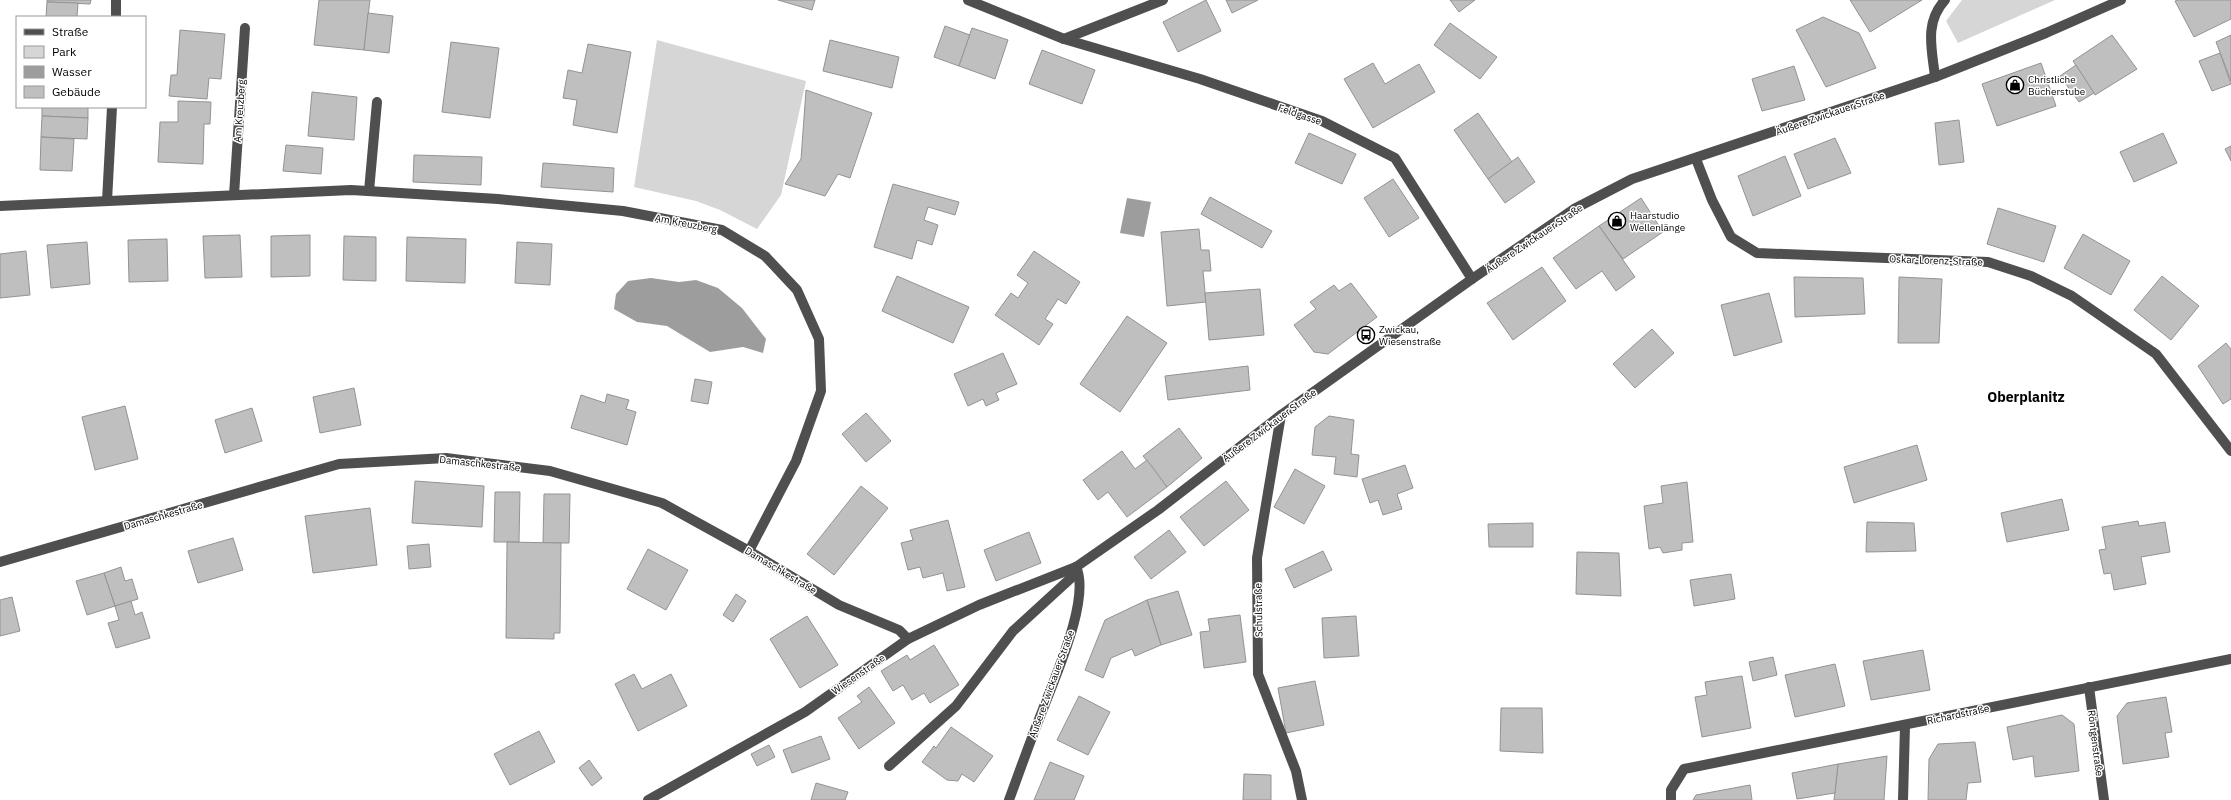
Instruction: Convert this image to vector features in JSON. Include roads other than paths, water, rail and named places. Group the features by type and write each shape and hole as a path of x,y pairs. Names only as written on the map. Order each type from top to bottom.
{"street":[{"path":"116,0 116,16"},
{"name":"Feldgasse","path":"968,0 1064,39 1200,79 1322,121 1395,158 1472,279"},
{"path":"1064,39 1163,0"},
{"path":"1936,77 1929,32 1940,5 1944,0"},
{"name":"Äußere Zwickauer Straße","path":"889,766 956,706 1013,631 1071,578 1076,566 1158,510 1281,415 1472,279 1574,209 1632,179 1936,77 2046,33 2121,0"},
{"name":"Am Kreuzberg","path":"234,195 245,28"},
{"path":"369,191 376,102"},
{"path":"107,201 112,108"},
{"name":"Oskar-Lorenz-Straße","path":"1696,158 1712,200 1731,237 1757,253 1988,262 2031,276 2072,296 2156,354 2231,451"},
{"name":"Am Kreuzberg","path":"0,206 351,190 498,199 623,211 722,230 765,256 796,290 819,338 822,391 796,461 749,551"},
{"name":"Schulstraße","path":"1281,415 1257,558 1258,674 1296,771 1302,800"},
{"name":"Damaschkestraße","path":"0,562 339,464 446,458 550,471 662,503 749,551 839,605 899,630 908,639"},
{"name":"Äußere Zwickauer Straße","path":"1009,800 1068,643 1077,607 1080,574 1076,566"},
{"name":"Wiesenstraße","path":"648,800 805,712 908,639 979,605 1076,566"},
{"name":"Richardstraße","path":"1671,800 1671,790 1684,769 1905,726 2089,686 2231,659"},
{"name":"Röntgenstraße","path":"2089,686 2104,800"},
{"path":"1903,800 1905,726"}],"water":[{"path":"1127,198 1151,202 1144,237 1120,233"},
{"path":"651,278 679,282 696,280 718,288 742,308 766,339 763,353 743,347 710,352 667,326 637,322 614,309 616,294 628,281"}],"place":[{"name":"Christliche Bücherstube","path":"2015,85"},
{"name":"Haarstudio Wellenlänge","path":"1617,221"},
{"name":"Zwickau, Wiesenstraße","path":"1366,335"}],"district":[{"name":"Oberplanitz","path":"2026,397"}]}
